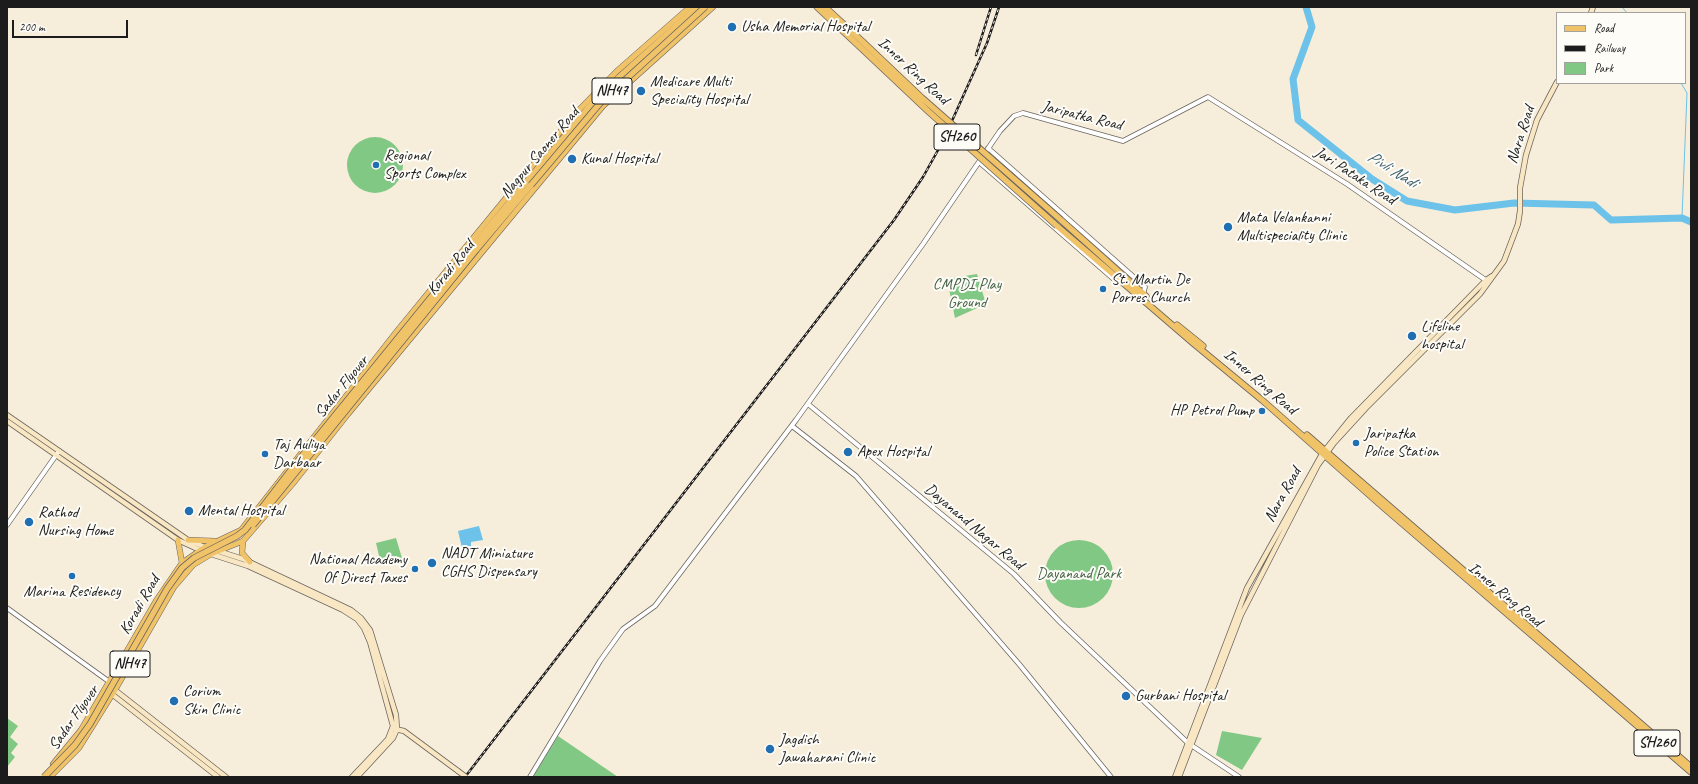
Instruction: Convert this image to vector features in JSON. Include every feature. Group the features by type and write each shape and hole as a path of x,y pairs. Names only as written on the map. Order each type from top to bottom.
{"highway":[{"name":"Nagpur Saoner Road","path":"486,234 494,220 529,184 598,96 697,7"},
{"name":"Inner Ring Road","path":"817,7 861,44 1143,294 1623,715 1691,772"},
{"name":"Inner Ring Road","path":"825,7 929,112 1057,226 1193,343 1325,453 1691,767"},
{"name":"Nagpur Saoner Road","path":"486,234 601,102 706,10"},
{"name":"Sadar Flyover","path":"44,777 75,745 90,724 167,589 182,568 194,558 237,536 245,530 303,455 486,234"},
{"name":"Sadar Flyover","path":"49,777 80,742 104,704 168,591 184,570 198,559 237,540 250,528 474,248"}],"main road":[{"name":"Koradi Road","path":"40,777 72,743 110,682 156,601 182,563 205,547 240,530 357,381 473,238 486,234 505,198 595,91 690,7"},
{"path":"700,7 706,10"},
{"name":"Koradi Road","path":"218,551 243,541 295,481 368,390 486,234 603,106 706,10 714,7"},
{"name":"Nara Road","path":"1175,777 1190,745 1236,624 1325,453 1351,418 1488,281 1504,261 1518,224 1520,211 1519,198 1526,154 1536,120 1556,84"},
{"path":"357,381 368,390"},
{"path":"7,415 178,540 200,550 248,566 356,613 370,630 396,715 393,738 357,777"},
{"path":"7,422 57,453 188,540 250,562 293,585"},
{"name":"Nara Road","path":"1190,745 1248,586 1325,453"},
{"path":"178,540 182,563"},
{"path":"188,540 219,540"},
{"path":"243,541 242,553 250,562"},
{"name":"NH47","path":"211,554 218,551"},
{"name":"Koradi Road","path":"49,777 79,748 115,691 174,586 193,565 211,554"},
{"path":"115,691 218,777"},
{"path":"115,691 226,777"},
{"path":"395,729 416,740 466,777"},
{"path":"352,777 388,739 395,729"},
{"path":"1179,777 1190,745"}],"street":[{"name":"Jaripatka Road","path":"530,777 600,661 623,629 656,606 792,426 988,148 1014,116 1023,113 1123,141 1208,97"},
{"name":"Jari Pataka Road","path":"1208,97 1347,184 1488,281"},
{"path":"988,148 1145,287 1143,294"},
{"path":"979,162 1117,282 1120,280"},
{"name":"Dayanand Nagar Road","path":"808,404 1014,574 1060,622 1190,745 1239,777"},
{"path":"792,426 856,476 1019,664 1111,777"},
{"path":"7,525 57,453"},
{"path":"7,608 110,682 115,691"}],"green space":[{"name":"Regional Sports Complex","path":"375,137 386,139 395,145 401,154 403,165 401,176 395,185 386,191 375,193 364,191 355,185 349,176 347,165 349,154 355,145 364,139"},
{"name":"CMPDI Play Ground","path":"977,274 986,304 955,318 947,279"},
{"path":"396,538 402,558 381,564 376,543"},
{"name":"Dayanand Park","path":"1072,540 1086,540 1098,545 1108,555 1113,567 1113,581 1108,593 1098,603 1086,608 1072,608 1060,603 1050,593 1045,581 1045,567 1050,555 1060,545"},
{"path":"7,718 18,726 10,737 18,744 11,753 15,757 7,767"},
{"path":"1222,731 1262,738 1242,770 1216,755"},
{"path":"558,736 618,777 533,777"}],"water":[{"path":"479,526 483,540 471,542 471,546 462,548 458,531"}],"waterway":[{"name":"Pivli Nadi","path":"1306,7 1312,27 1293,79 1298,120 1372,179 1407,201 1455,210 1514,203 1594,205 1611,220 1682,218 1691,222"},
{"path":"1622,7 1626,12"},
{"path":"1682,84 1687,93 1682,218"}],"railway":[{"path":"976,55 991,7"},
{"path":"465,777 894,220 923,177 942,143 987,43 999,7"}],"place":[{"name":"Usha Memorial Hospital","path":"732,27"},
{"name":"Medicare Multi Speciality Hospital","path":"641,91"},
{"name":"Kunal Hospital","path":"572,159"},
{"name":"Regional Sports Complex","path":"376,165"},
{"name":"Mata Velankanni Multispeciality Clinic","path":"1228,227"},
{"name":"St. Martin De Porres Church","path":"1103,289"},
{"name":"Lifeline hospital","path":"1412,336"},
{"name":"HP Petrol Pump","path":"1262,411"},
{"name":"Jaripatka Police Station","path":"1356,443"},
{"name":"Apex Hospital","path":"848,452"},
{"name":"Taj Auliya Darbaar","path":"265,454"},
{"name":"Mental Hospital","path":"189,511"},
{"name":"Rathod Nursing Home","path":"29,522"},
{"name":"NADT Miniature CGHS Dispensary","path":"432,563"},
{"name":"National Academy Of Direct Taxes","path":"415,569"},
{"name":"Marina Residency","path":"72,576"},
{"name":"Gurbani Hospital","path":"1126,696"},
{"name":"Corium Skin Clinic","path":"174,701"},
{"name":"Jagdish Jawaharani Clinic","path":"770,749"}]}
